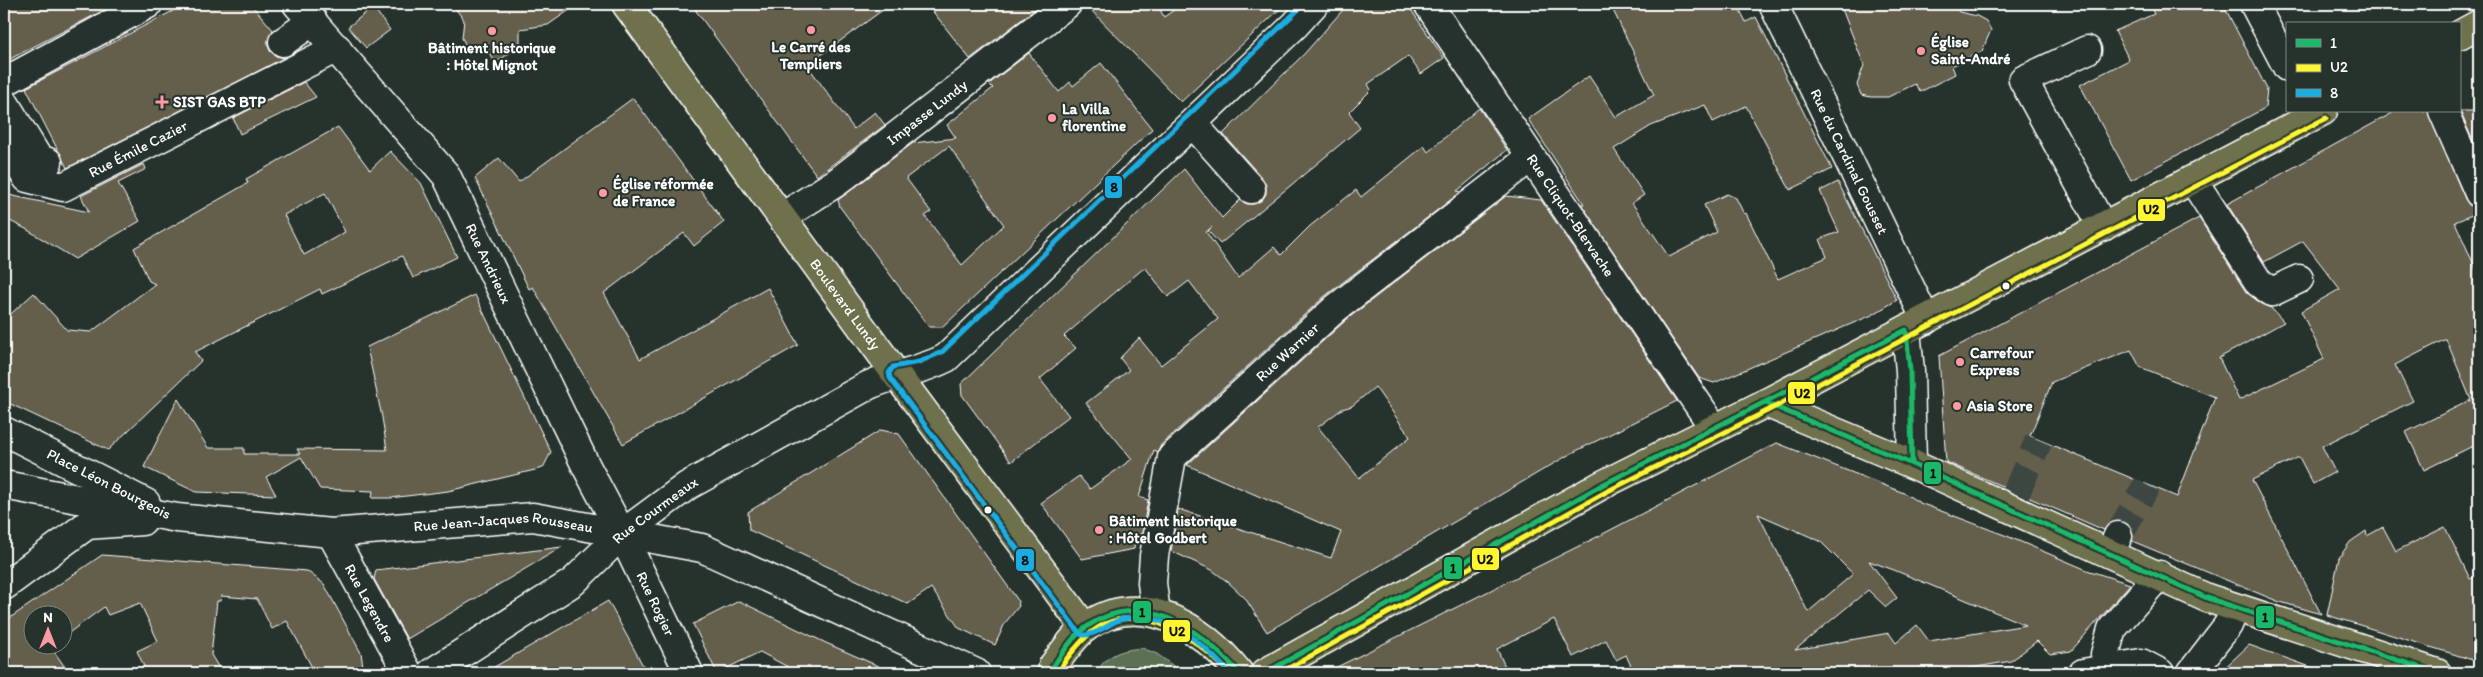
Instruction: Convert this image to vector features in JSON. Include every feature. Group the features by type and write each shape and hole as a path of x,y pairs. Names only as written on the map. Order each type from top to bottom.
{"main road":[{"name":"Boulevard Lundy","path":"626,4 896,374 1086,628"},
{"path":"2460,34 2479,24"},
{"path":"1265,673 1602,485 1766,403 2104,227 2315,113"},
{"path":"1766,403 1912,464 2012,500 2114,544 2159,575 2207,598 2437,673"},
{"path":"1048,671 1086,628 1111,615 1136,610 1156,612 1175,620 1224,654 1239,673"}],"street":[{"path":"4,82 148,4"},
{"name":"Impasse Lundy","path":"782,217 837,182 1068,4"},
{"name":"Rue Courmeaux","path":"431,673 573,582 622,534 699,479 844,398 896,374 921,369 946,358 1295,25 1314,4"},
{"name":"Rue Cliquot-Blervache","path":"1428,4 1714,428"},
{"name":"Rue du Cardinal Gousset","path":"1773,4 1916,325"},
{"path":"2254,4 2286,65"},
{"name":"Rue Andrieux","path":"283,42 305,12 446,175 586,466 622,534"},
{"name":"Rue Émile Cazier","path":"4,142 26,178 63,186 337,48"},
{"path":"2087,50 2023,80 2104,227"},
{"path":"4,102 38,158 48,162"},
{"path":"2443,112 2479,192"},
{"path":"1192,124 1251,190"},
{"name":"Rue Warnier","path":"1156,612 1152,583 1154,556 1172,457 1336,308 1531,156"},
{"path":"2192,180 2259,283 2272,292 2299,280"},
{"path":"1912,464 1910,372 1916,325"},
{"name":"Place Léon Bourgeois","path":"4,431 177,518"},
{"name":"Rue Jean-Jacques Rousseau","path":"4,485 177,518 331,533 533,517 702,548 976,673"},
{"name":"Place Léon Bourgeois","path":"4,586 87,525 177,518"},
{"name":"Rue Legendre","path":"331,533 408,673"},
{"name":"Rue Rogier","path":"622,534 689,673"},
{"path":"2095,671 2105,654 2112,630 2159,575"},
{"path":"2191,673 2228,625 2235,608"},
{"path":"2095,671 2141,663 2160,673"}],"green space":[{"path":"1142,648 1157,654 1183,673 1096,673 1105,661 1115,654"}],"building":[{"path":"4,4 105,4 108,8 4,62"},
{"path":"186,4 251,4 273,30 267,43 270,51 276,56 284,58 67,168 26,88"},
{"name":"Bâtiment historique : Hôtel Mignot","path":"452,4 578,4 548,25 520,29 520,45 496,63 486,49 474,49 465,44 462,38 464,20"},
{"path":"691,4 891,4 807,65 854,129 875,112 885,125 817,176"},
{"path":"927,4 1042,4 970,59"},
{"path":"1085,4 1157,4 1164,17 1182,4 1285,4 1181,102"},
{"path":"1348,4 1407,4 1444,58 1421,74 1408,56 1368,84 1371,90 1349,112 1360,128 1220,244 1208,231 1212,227 1206,232 1238,278 1274,247 1281,255 1310,226 1356,190 1361,197 1424,146 1428,152 1479,108 1507,150 1457,191 1461,192 1325,296 1161,445 1158,452 1154,450 1139,497 1148,500 1141,538 1136,535 1134,549 1082,559 1041,503 1079,476 1090,489 1132,459 1086,403 1129,370 1120,358 1139,338 1161,365 1218,319 1189,281 1168,297 1145,267 1064,336 1076,348 1040,379 1069,416 1011,462 962,395 961,384 1184,169 1222,218 1240,200 1247,204 1254,204 1262,200 1266,194 1266,186 1263,179 1223,134 1305,53"},
{"path":"1610,4 1737,4 1746,22 1756,17 1832,169 1790,190 1746,106 1713,122 1705,105 1651,126 1614,149 1644,195 1632,203 1669,257 1717,232 1704,205 1727,194 1736,198 1744,214 1746,213 1778,279 1827,257 1820,239 1839,232 1820,191 1838,182 1897,300 1872,315 1714,383 1699,378 1581,204 1584,204 1528,119 1589,76 1616,117 1654,95"},
{"name":"Église Saint-André","path":"1840,4 1955,4 1959,12 1977,16 1986,21 1991,30 1982,51 1952,66 1955,74 1920,92 1915,84 1888,97 1871,97 1861,95 1857,85 1864,65"},
{"path":"2149,4 2223,4 2267,89 2265,108 2131,180 2080,85 2129,60 2115,31 2154,14"},
{"path":"373,7 390,30 366,48 348,27"},
{"path":"1029,53 1059,92 1070,82 1073,86 1101,63 1152,129 943,327 929,327 840,207 838,200 913,143 956,138 947,125 993,88 989,84","holes":["949,146 1004,225 962,265 925,216 931,212 906,178"]},
{"path":"304,82 316,97 240,134 233,118"},
{"path":"633,98 724,222 694,246 684,233 604,293 640,359 768,288 798,345 623,444 533,287 529,289 475,178 499,158 519,182"},
{"path":"2460,111 2479,111 2479,155"},
{"path":"2394,112 2428,112 2465,199 2470,206 2479,208 2479,212 2455,222 2479,276 2479,443 2424,470 2406,432 2471,400 2446,339 2395,365 2413,401 2322,446 2335,472 2313,484 2299,457 2252,480 2321,614 2277,601 2132,541 2131,528 2124,522 2117,520 2110,523 2104,530 1946,462 1939,356 2199,218 2246,292 2263,305 2271,308 2284,322 2219,358 2239,400 2324,359 2301,311 2340,289 2303,241 2264,262 2227,204","holes":["2131,350 2140,367 2215,397 2177,497 2030,436 2052,382"]},
{"path":"338,127 370,170 390,151 421,183 457,257 413,278 402,256 322,294 320,289 195,352 201,361 108,450 4,401 4,320 34,293 67,330 91,332 155,284 149,281 134,248 248,183 246,179","holes":["325,193 345,232 304,255 284,215"]},
{"path":"144,164 146,169 118,183 140,221 75,259 4,218 4,194 89,212 81,196"},
{"path":"1506,196 1541,200 1677,401 1570,454 1267,632 1245,598 1228,582 1212,570 1171,551 1178,509 1331,558 1341,532 1187,465 1346,320","holes":["1375,387 1410,437 1359,478 1318,427 1342,409 1352,406"]},
{"path":"475,295 551,452 543,468 448,491 390,498 372,498 373,491 320,489 301,457 266,477 276,495 196,492 144,467 178,399 208,448 244,448 244,454 300,454 297,449 387,450 367,347"},
{"path":"881,430 899,434 1017,599 1019,606 1005,623 995,645 959,628 931,588 908,604 749,530 748,512"},
{"path":"1777,443 1904,493 1920,503 2007,536 2087,570 2130,584 2071,651 2050,654 2037,641 2011,661 1960,670 1963,673 1634,673 1626,655 1616,660 1606,640 1573,657 1554,619 1497,649 1508,673 1325,673 1599,536","holes":["1758,514 1820,541 1853,574 1808,612","1869,561 1894,570 2026,625 1929,641 1917,625 1896,643 1889,633 1795,650 1868,590 1886,607 1897,598"]},
{"path":"2383,527 2396,551 2445,527 2470,579 2479,575 2479,662 2327,615 2339,558 2350,542 2366,531 2367,536"},
{"path":"562,547 407,639 374,579 376,570"},
{"path":"102,555 307,571 324,584 361,653 364,673 315,673 287,621 272,629 257,599 221,596 220,601 217,601 211,655 222,673 147,673 137,651 158,641 140,603 108,615 104,607 72,631 72,604 30,604"},
{"path":"608,601 647,673 484,673 570,623"},
{"path":"739,601 894,673 799,673 760,652 717,673 693,624"},
{"path":"22,610 22,654 56,654 69,673 4,673 4,622"},
{"path":"2249,645 2319,670 2319,673 2219,673"}],"tunnel":[{"path":"2016,493 2039,440"},
{"path":"2118,536 2147,485"}],"transit line":[{"name":"8","path":"1229,673 1207,650 1181,630 1151,619 1135,617 1119,620 1094,633 1080,634 890,378 889,373 893,367 919,362 942,352 1304,4"},
{"name":"U2","path":"1280,673 1606,492 1769,410 2326,118"},
{"name":"1","path":"1265,673 1602,485 1906,330 1910,371 1912,464"},
{"name":"1","path":"1766,403 1912,464 2207,598 2437,673"},
{"name":"1","path":"1052,673 1053,666 1080,632 1106,616 1128,612 1148,613 1169,619 1188,629 1224,657 1239,673"},
{"name":"U2","path":"1060,673 1063,665 1081,642 1099,627 1119,620 1139,619 1159,623 1179,632 1197,644 1229,673"}],"place":[{"name":"Le Carré des Templiers","path":"811,30"},
{"name":"Bâtiment historique : Hôtel Mignot","path":"492,31"},
{"name":"Église Saint-André","path":"1921,51"},
{"name":"SIST GAS BTP","path":"162,102"},
{"name":"La Villa florentine","path":"1052,118"},
{"name":"Église réformée de France","path":"603,193"},
{"name":"Carrefour Express","path":"1960,362"},
{"name":"Asia Store","path":"1957,406"},
{"name":"Bâtiment historique : Hôtel Godbert","path":"1099,530"}]}
